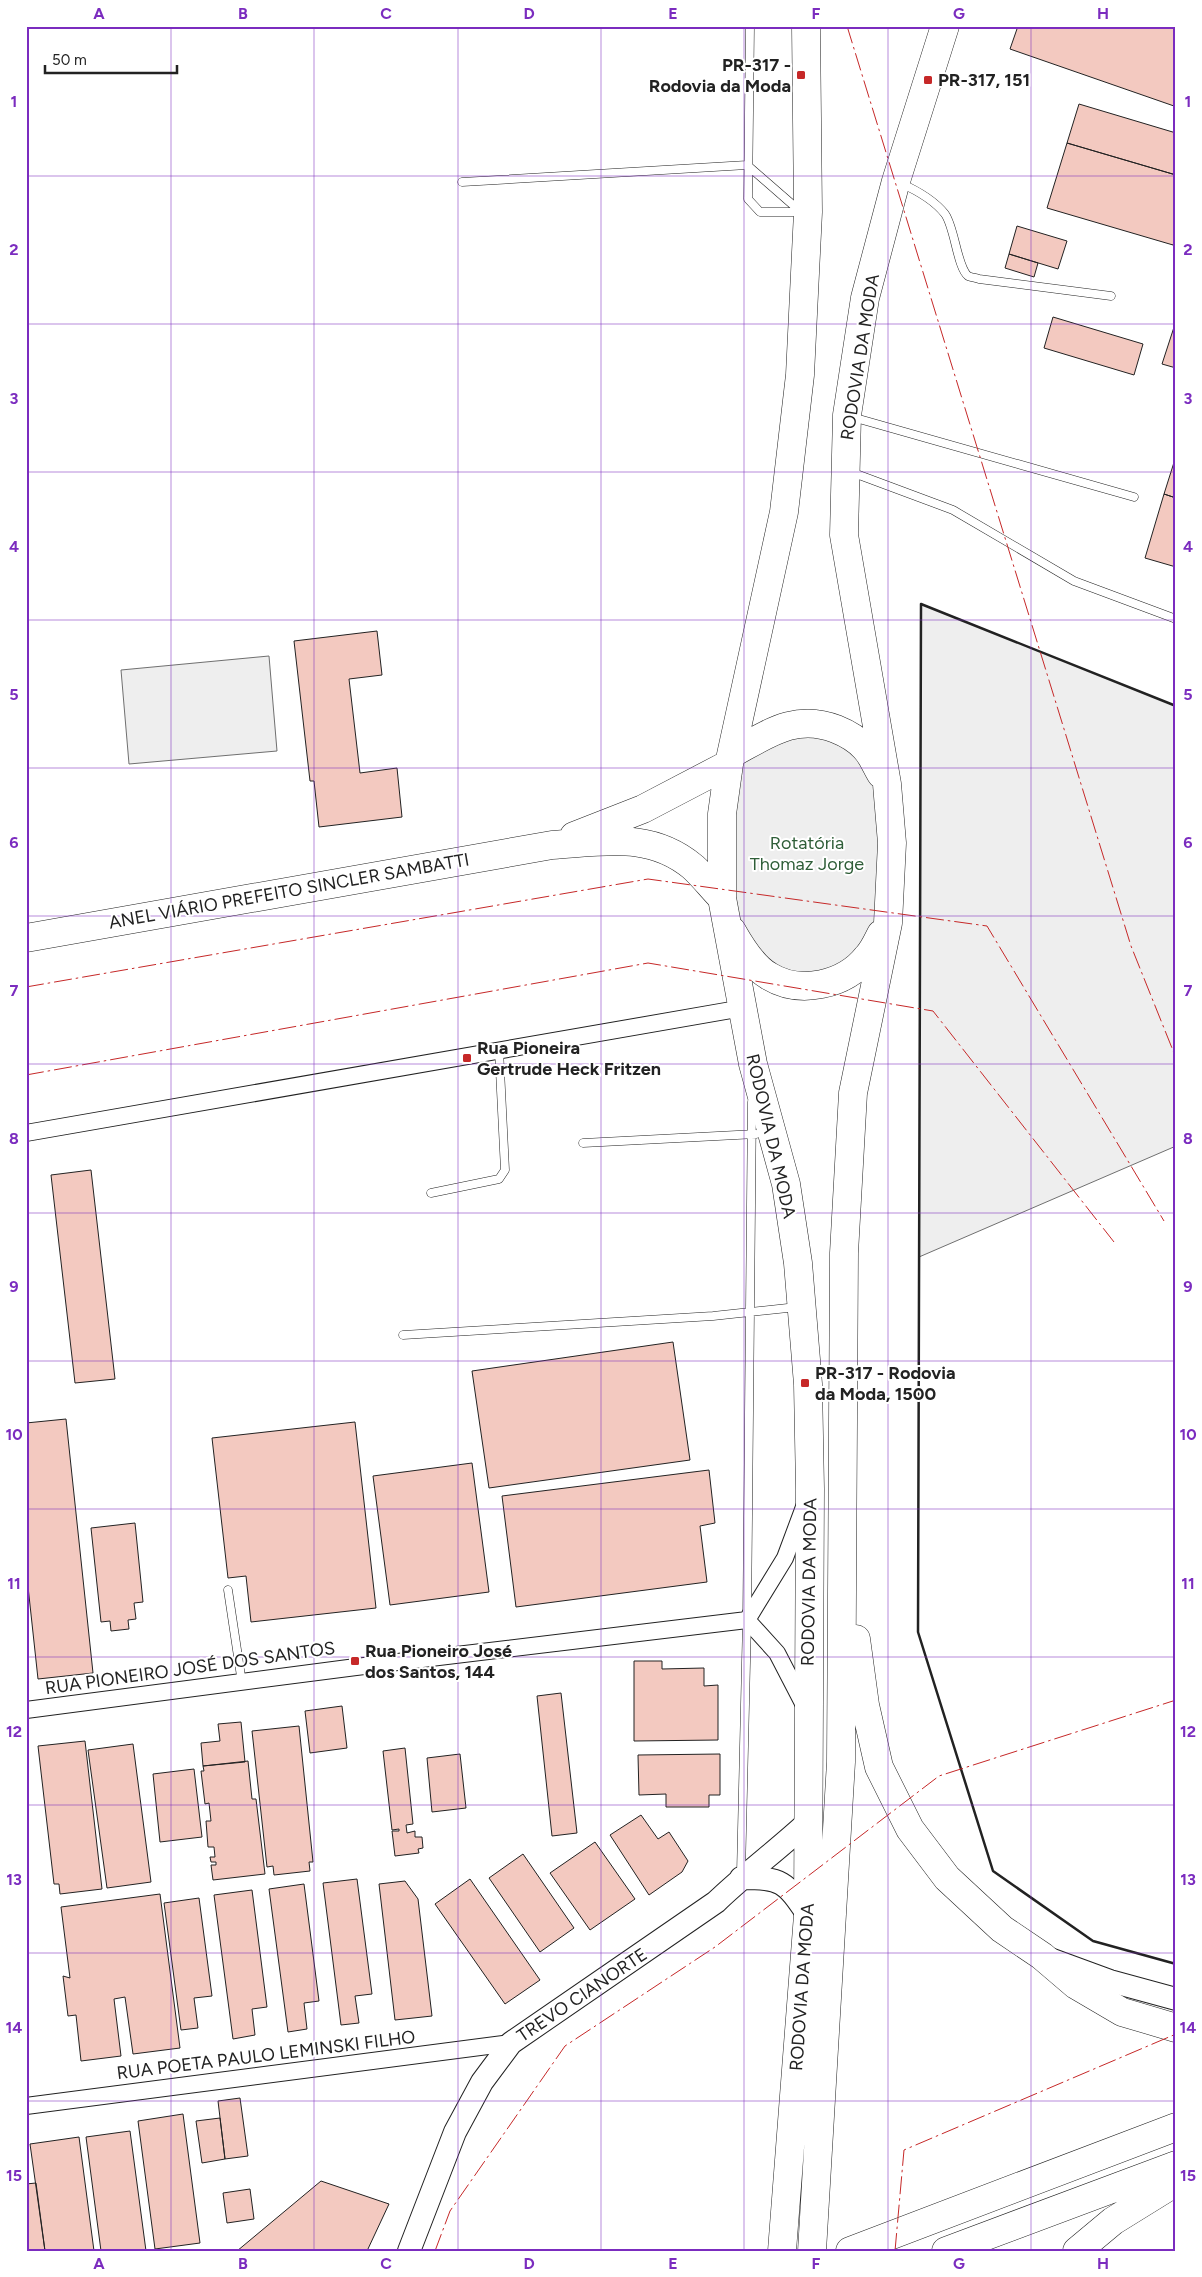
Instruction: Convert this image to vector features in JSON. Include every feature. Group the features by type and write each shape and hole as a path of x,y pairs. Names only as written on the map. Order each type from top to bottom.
{"highway":[{"path":"724,910 722,814 731,758 784,512 800,375 806,26"},
{"name":"RODOVIA DA MODA","path":"887,784 844,536 844,469 847,416 866,298 896,181 945,26"},
{"name":"ANEL VIÁRIO PREFEITO SINCLER SAMBATTI","path":"552,845 643,809 786,726 805,722 821,723 844,732 865,748 887,784"},
{"path":"887,784 892,842 888,924"},
{"name":"ANEL VIÁRIO PREFEITO SINCLER SAMBATTI","path":"26,938 552,845 632,840 664,848 693,867 724,910 743,950 768,976 793,985 821,985 845,977 867,958 888,924"},
{"name":"RODOVIA DA MODA","path":"724,910 753,1064 762,1133 786,1184 798,1263 808,1384 810,1489 808,1713 810,1820 808,1915 782,2251"},
{"name":"RODOVIA DA MODA","path":"812,2251 842,1762 844,1253 852,1093 888,924"},
{"path":"842,1534 865,1705 879,1767 910,1829 947,1878 1002,1929 1042,1956 1076,1985 1122,2012 1176,2028"},
{"path":"850,2251 1176,2127"},
{"path":"946,2251 1176,2165"},
{"path":"1077,2251 1112,2221 1176,2182"}],"street":[{"path":"26,1133 743,1008"},
{"path":"808,1713 777,1653 747,1620 785,1558 810,1489"},
{"name":"RUA PIONEIRO JOSÉ DOS SANTOS","path":"26,1710 366,1666 747,1620"},
{"name":"TREVO CIANORTE","path":"410,2251 455,2132 482,2082 510,2043 716,1902 741,1878 784,1844 810,1820"},
{"path":"741,1878 769,1878 781,1882 793,1892 808,1915"},
{"path":"1042,1956 1110,1981 1176,1998"},
{"name":"RUA POETA PAULO LEMINSKI FILHO","path":"26,2106 510,2043"}],"lane":[{"path":"750,26 748,199 760,212 804,212"},
{"path":"462,182 747,165 804,212"},
{"path":"896,181 919,192 944,213 951,225 962,267 968,276 1111,296"},
{"path":"847,416 1134,497"},
{"path":"844,469 953,510 1074,581 1176,619"},
{"path":"431,1193 499,1179 505,1170 499,1050"},
{"path":"583,1143 762,1133 750,1313 747,1620 741,1878"},
{"path":"403,1335 750,1313 802,1306"},
{"path":"228,1590 242,1683"}],"green space":[{"path":"921,604 1176,706 1176,1146 919,1257"},
{"path":"269,656 277,751 129,764 121,670"},
{"name":"Rotatória Thomaz Jorge","path":"821,723 887,784 888,923 845,977 768,976 722,898 729,764"}],"building":[{"path":"1018,26 1176,26 1174,106 1010,49"},
{"path":"1079,104 1176,133 1176,175 1067,143"},
{"path":"1067,143 1176,175 1176,236 1173,245 1047,208"},
{"path":"1017,226 1067,241 1058,269 1009,254"},
{"path":"1009,254 1038,263 1034,277 1005,268"},
{"path":"1053,317 1143,344 1134,375 1044,348"},
{"path":"1176,321 1176,368 1162,364"},
{"path":"1176,456 1176,498 1164,494"},
{"path":"1164,494 1176,498 1176,567 1145,558"},
{"path":"377,631 382,675 349,679 360,773 397,768 402,817 319,827 314,781 310,781 294,641"},
{"path":"91,1170 115,1379 75,1383 51,1175"},
{"path":"673,1342 690,1460 489,1488 472,1371"},
{"path":"66,1419 93,1673 38,1679 26,1568 26,1423"},
{"path":"355,1422 376,1608 251,1622 246,1576 228,1578 212,1438"},
{"path":"472,1463 489,1592 390,1605 373,1476"},
{"path":"709,1470 715,1523 700,1526 707,1582 516,1607 502,1496"},
{"path":"135,1523 143,1602 134,1603 136,1619 128,1620 129,1629 111,1631 110,1621 101,1622 91,1528"},
{"path":"634,1661 662,1661 662,1669 704,1668 704,1686 718,1685 718,1740 634,1741"},
{"path":"561,1693 577,1833 552,1836 537,1696"},
{"path":"342,1706 347,1748 310,1753 305,1711"},
{"path":"241,1722 245,1762 203,1766 201,1743 220,1741 218,1724"},
{"path":"299,1726 313,1862 309,1862 310,1871 274,1875 273,1866 267,1867 252,1731"},
{"path":"85,1741 102,1889 60,1894 59,1884 54,1884 38,1746"},
{"path":"133,1744 151,1882 107,1888 88,1750"},
{"path":"405,1748 413,1824 406,1825 407,1833 415,1831 415,1837 422,1837 423,1848 418,1849 419,1853 395,1856 392,1831 399,1831 399,1829 392,1830 383,1751"},
{"path":"460,1754 466,1808 432,1812 427,1758"},
{"path":"720,1754 720,1795 709,1795 709,1807 666,1807 666,1794 639,1795 638,1755"},
{"path":"248,1761 252,1799 256,1799 265,1874 213,1880 211,1865 216,1865 216,1862 211,1862 210,1857 215,1857 214,1847 208,1847 206,1821 211,1821 209,1803 205,1804 201,1771 204,1771 203,1766"},
{"path":"194,1769 202,1837 160,1842 153,1774"},
{"path":"641,1815 658,1839 669,1832 688,1861 682,1872 649,1895 610,1835"},
{"path":"595,1842 635,1899 590,1930 550,1873"},
{"path":"523,1854 574,1928 540,1952 489,1878"},
{"path":"357,1879 372,1994 355,1996 359,2023 341,2025 323,1883"},
{"path":"470,1879 540,1980 505,2004 435,1904"},
{"path":"405,1881 418,1899 432,2016 395,2020 379,1884"},
{"path":"304,1884 319,2001 304,2003 307,2029 288,2032 269,1889"},
{"path":"252,1890 267,2007 252,2009 255,2035 233,2039 214,1895"},
{"path":"160,1894 180,2048 133,2054 125,1997 114,1999 121,2056 81,2061 76,2015 68,2016 63,1976 70,1978 61,1907"},
{"path":"199,1898 212,1996 194,1998 198,2028 181,2030 164,1903"},
{"path":"240,2098 248,2156 225,2159 218,2101"},
{"path":"183,2114 200,2243 155,2249 138,2121"},
{"path":"220,2118 225,2159 202,2163 196,2121"},
{"path":"130,2131 146,2251 101,2251 86,2137"},
{"path":"79,2137 94,2251 45,2251 30,2144"},
{"path":"321,2181 389,2204 367,2251 237,2251"},
{"path":"36,2183 45,2251 26,2251 26,2184"},
{"path":"250,2189 254,2219 227,2223 223,2193"}],"wall":[{"path":"1176,706 921,604 918,1632 993,1871 1093,1941 1176,1964"}],"power":[{"path":"847,26 1131,946 1176,1058"},
{"path":"26,987 648,879 987,926 1164,1221"},
{"path":"26,1075 648,963 933,1011 1114,1242"},
{"path":"435,2251 450,2211 565,2046 715,1947 939,1776 1176,1700"},
{"path":"895,2251 904,2150 1176,2034"}],"place":[{"name":"PR-317 - Rodovia da Moda","path":"801,75"},
{"name":"PR-317, 151","path":"928,80"},
{"name":"Rua Pioneira Gertrude Heck Fritzen","path":"467,1058"},
{"name":"PR-317 - Rodovia da Moda, 1500","path":"805,1383"},
{"name":"Rua Pioneiro José dos Santos, 144","path":"355,1661"}]}
